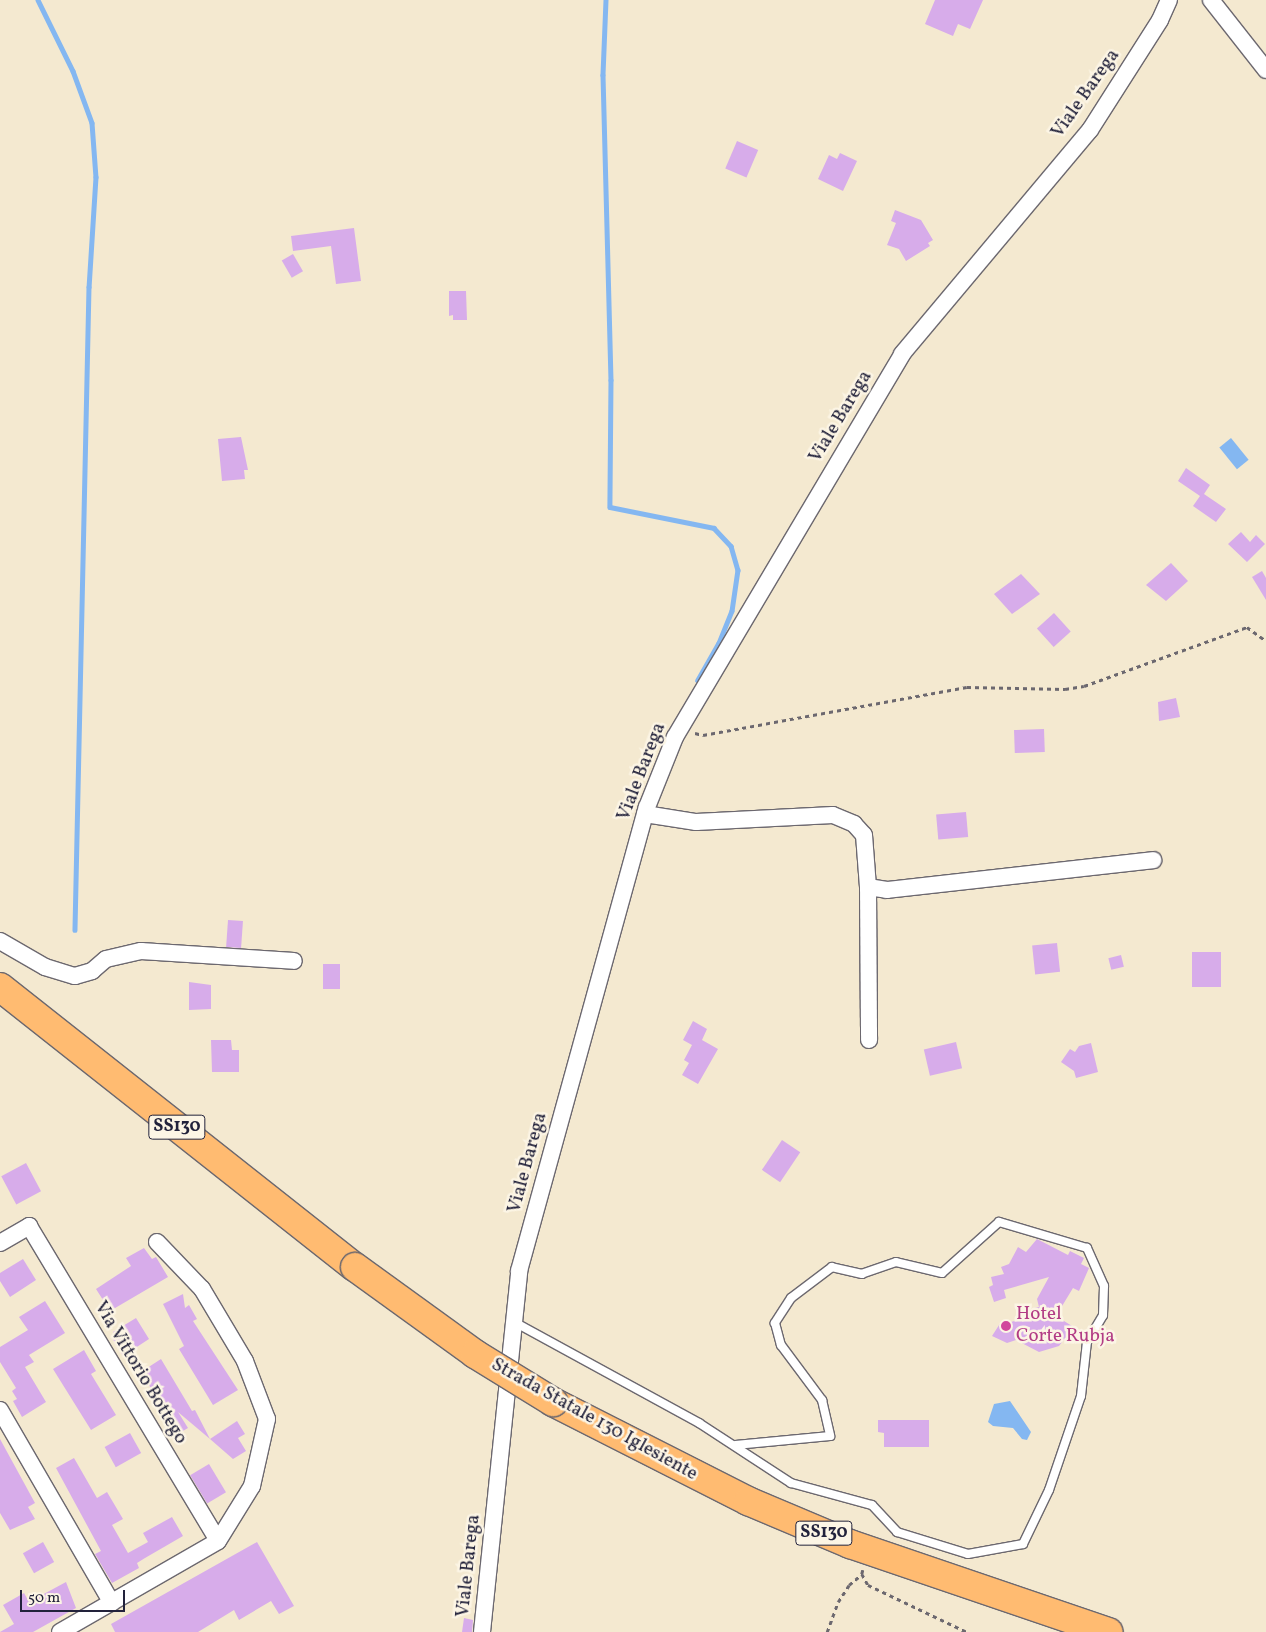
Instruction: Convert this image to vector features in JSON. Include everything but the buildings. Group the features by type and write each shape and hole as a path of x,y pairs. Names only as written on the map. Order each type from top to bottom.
{"highway":[{"name":"Strada Statale 130 Iglesiente","path":"0,987 355,1267 460,1344 553,1402 866,1563 1108,1632"}],"street":[{"name":"Viale Barega","path":"482,1632 519,1271 645,814 678,730 902,354 1090,130 1160,20 1169,0"},
{"path":"1211,0 1266,70"},
{"path":"645,814 696,822 832,815 854,824 864,835 868,887 869,1040"},
{"path":"868,887 887,890 1153,860"},
{"path":"0,940 45,967 75,976 92,972 106,959 141,951 294,961"},
{"name":"Via Vittorio Bottego","path":"0,1243 29,1226 218,1541"},
{"path":"60,1632 218,1541 252,1486 267,1419 245,1361 202,1289 157,1242"},
{"path":"0,1410 112,1603"}],"lane":[{"path":"514,1322 735,1445 791,1483 872,1505 897,1532 968,1554 1023,1544 1049,1490 1080,1396 1087,1342 1103,1315 1104,1286 1087,1248 999,1222 942,1272 896,1262 862,1274 832,1267 790,1298 775,1323 781,1345 822,1400 830,1436 735,1445"}],"path":[{"path":"678,730 703,735 966,687 1065,689 1084,686 1247,627 1266,641"},
{"path":"827,1632 845,1590 866,1563"},
{"path":"866,1563 868,1585 967,1632"}],"water":[{"path":"1231,438 1249,460 1237,469 1219,447"},
{"path":"1010,1401 1031,1432 1027,1440 1022,1439 1013,1428 993,1426 988,1422 994,1404"}],"waterway":[{"path":"38,0 73,71 92,123 96,177 89,287 75,930"},
{"path":"606,0 603,75 611,380 610,507 714,528 731,546 738,570 732,611 719,643 698,680"}],"place":[{"name":"Hotel Corte Rubja","path":"1006,1326"}]}
